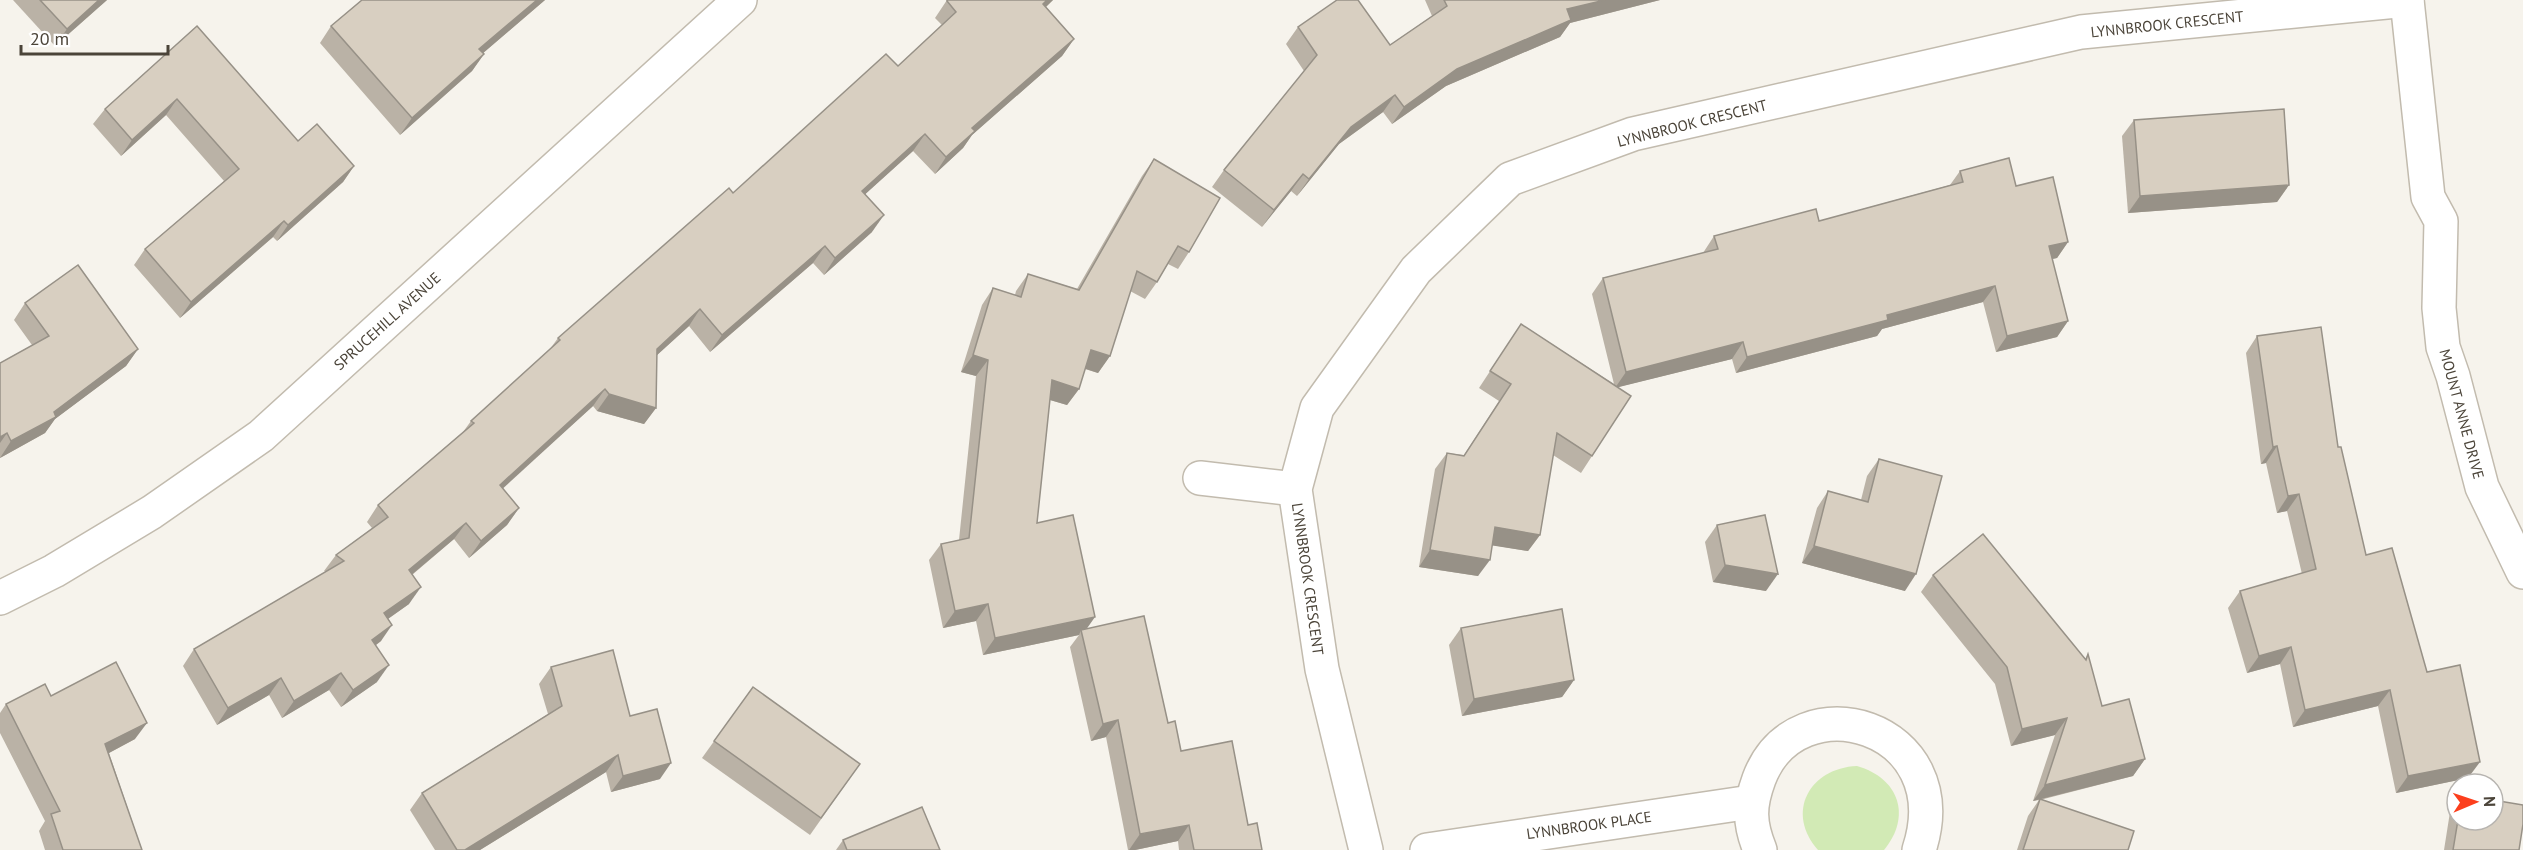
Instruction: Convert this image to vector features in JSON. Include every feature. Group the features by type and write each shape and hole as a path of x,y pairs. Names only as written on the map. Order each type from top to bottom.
{"street":[{"name":"SPRUCEHILL AVENUE","path":"0,598 54,571 152,512 261,436 740,0"},
{"name":"LYNNBROOK CRESCENT","path":"1366,850 1322,669 1295,489 1317,408 1416,270 1510,179 1634,134 2082,32 2407,0"},
{"name":"MOUNT ANNE DRIVE","path":"2407,0 2428,196 2441,220 2439,308 2443,347 2482,486 2523,572"},
{"path":"1200,478 1295,489"},
{"path":"1760,850 1753,832 1751,801 1764,765 1785,742 1810,729 1840,724 1870,729 1885,737 1908,757 1923,784 1927,826 1919,850"},
{"name":"LYNNBROOK PLACE","path":"1427,850 1751,801"}],"green space":[{"path":"1857,766 1883,779 1897,800 1898,824 1893,837 1884,850 1818,850 1808,836 1803,822 1803,808 1807,795 1826,775 1840,769"}],"building":[{"path":"40,0 99,0 67,29"},
{"path":"362,0 537,0 479,49 484,54 412,118 331,26"},
{"path":"947,0 1047,0 1043,4 1074,39 972,128 975,131 946,157 925,134 862,191 884,215 835,258 825,246 722,335 700,309 657,349 656,408 609,394 605,389 500,485 519,508 481,541 466,523 409,570 421,587 384,613 392,625 372,640 389,665 353,690 341,673 294,701 281,678 228,708 194,649 344,561 336,555 388,517 378,505 474,423 471,421 560,340 558,338 729,188 733,193 886,54 898,66 956,12"},
{"path":"1337,0 1358,0 1390,45 1447,6 1444,0 1605,0 1567,9 1571,20 1457,69 1404,107 1395,95 1351,127 1309,179 1303,174 1274,210 1224,170 1317,55 1298,27"},
{"path":"197,26 298,141 317,124 354,166 288,225 284,221 191,302 145,249 239,169 177,99 132,140 105,109"},
{"path":"2284,109 2289,185 2140,196 2134,120"},
{"path":"2009,158 2016,186 2053,177 2068,242 2049,246 2068,321 2007,336 1995,286 1887,315 1888,320 1747,357 1743,342 1626,372 1603,278 1718,249 1714,236 1816,209 1819,221 1963,182 1960,171"},
{"path":"1154,159 1220,198 1189,252 1178,246 1157,282 1137,271 1110,356 1091,350 1079,389 1052,380 1037,523 1073,515 1095,617 995,638 988,604 955,611 941,544 969,538 988,360 973,355 993,288 1021,297 1028,274 1079,290"},
{"path":"78,265 138,349 54,412 56,417 11,441 7,433 0,437 0,363 49,336 25,303"},
{"path":"1521,324 1631,396 1592,456 1557,433 1540,535 1495,527 1490,560 1430,550 1447,453 1464,456 1511,384 1490,371"},
{"path":"2321,327 2338,447 2341,447 2366,555 2392,548 2427,672 2460,665 2480,762 2408,776 2390,690 2305,710 2291,647 2259,656 2240,591 2316,569 2299,494 2288,496 2277,446 2273,447 2257,336"},
{"path":"1879,459 1942,476 1916,574 1814,546 1828,491 1868,502"},
{"path":"1765,515 1778,574 1725,565 1717,525"},
{"path":"1983,534 2086,660 2088,654 2102,706 2129,699 2145,759 2045,785 2067,718 2022,729 2007,667 1933,575"},
{"path":"1562,609 1574,680 1474,699 1461,628"},
{"path":"1144,616 1168,723 1175,721 1181,751 1232,741 1248,825 1257,823 1262,850 1194,850 1189,825 1140,834 1118,720 1103,724 1081,630"},
{"path":"613,650 630,716 657,709 671,763 623,776 618,755 465,850 457,850 422,793 562,706 551,667"},
{"path":"116,662 147,723 105,744 142,850 63,850 51,814 60,811 6,704 45,684 51,696"},
{"path":"753,687 860,764 821,818 714,741"},
{"path":"2040,799 2134,831 2128,850 2023,850"},
{"path":"2505,802 2523,805 2519,850 2453,850 2456,832 2505,832"},
{"path":"922,807 940,850 847,850 843,840"}]}
